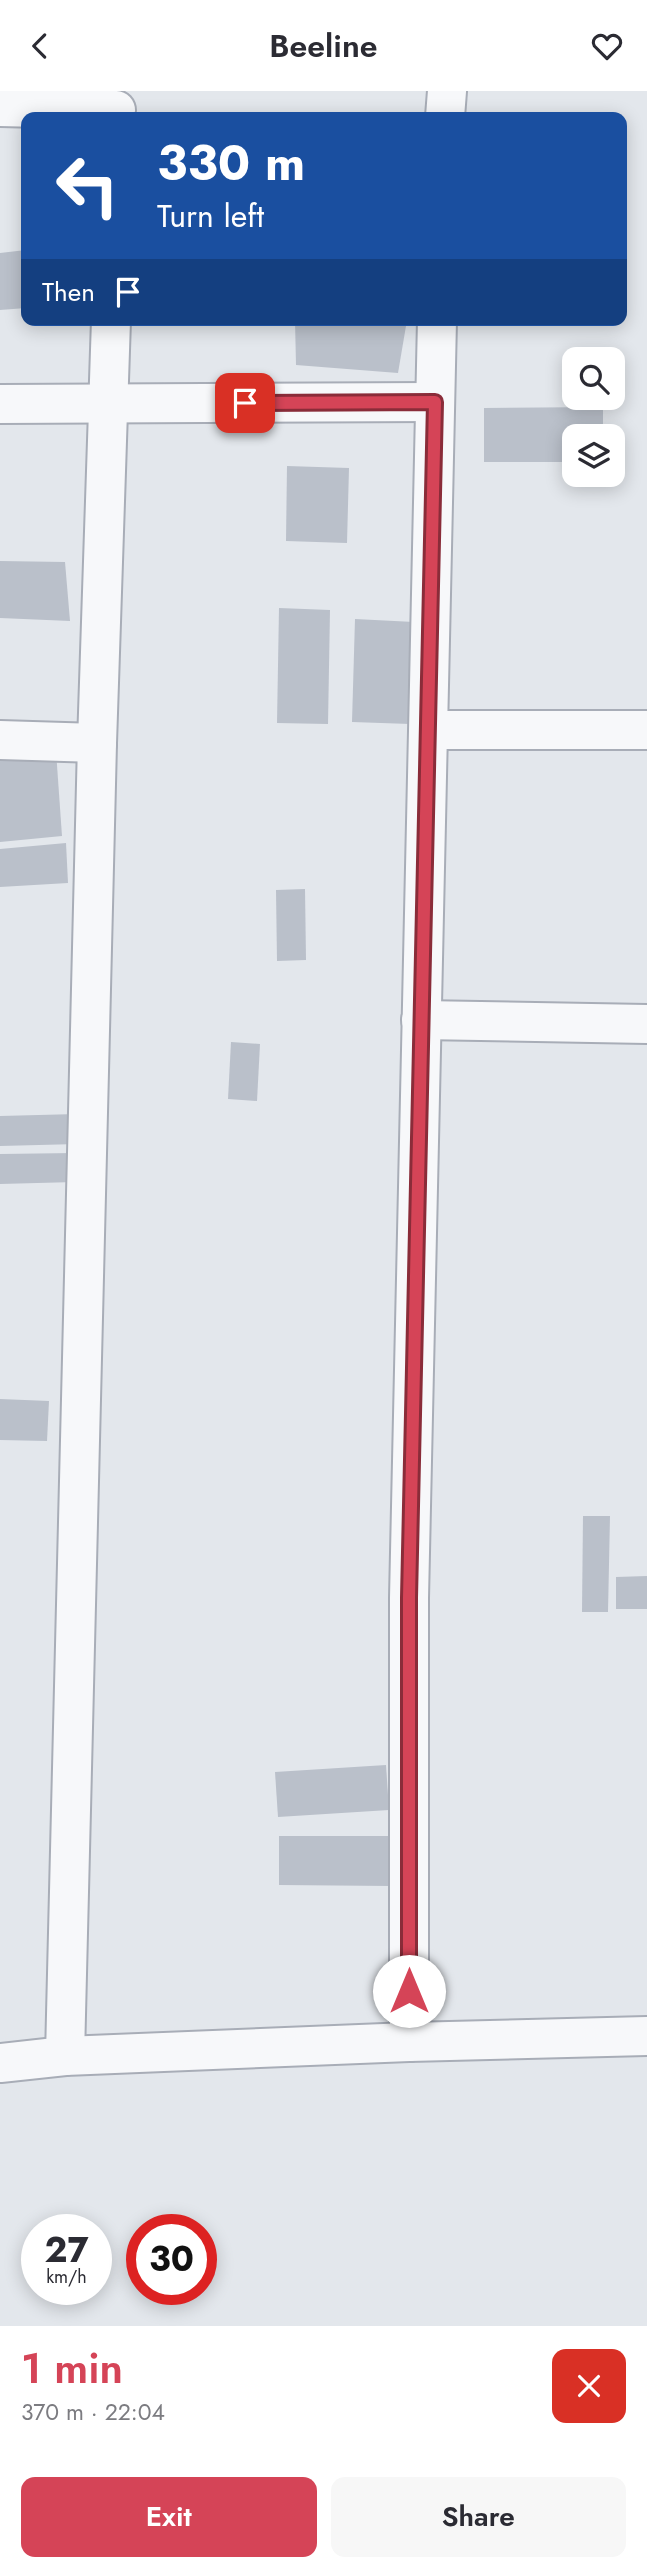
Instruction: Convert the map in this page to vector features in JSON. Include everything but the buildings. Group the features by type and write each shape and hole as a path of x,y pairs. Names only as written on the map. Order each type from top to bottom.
{"street":[{"path":"445,112 447,91"},
{"path":"0,107 116,106"},
{"path":"65,2056 97,743 111,326"},
{"path":"409,2042 409,1598 437,326"},
{"path":"0,404 435,402"},
{"path":"429,730 647,730"},
{"path":"0,740 97,743"},
{"path":"421,1020 647,1024"},
{"path":"0,2063 65,2056 409,2042 647,2036"}],"route":[{"path":"245,403 435,402 409,1598 409,1991"}]}
